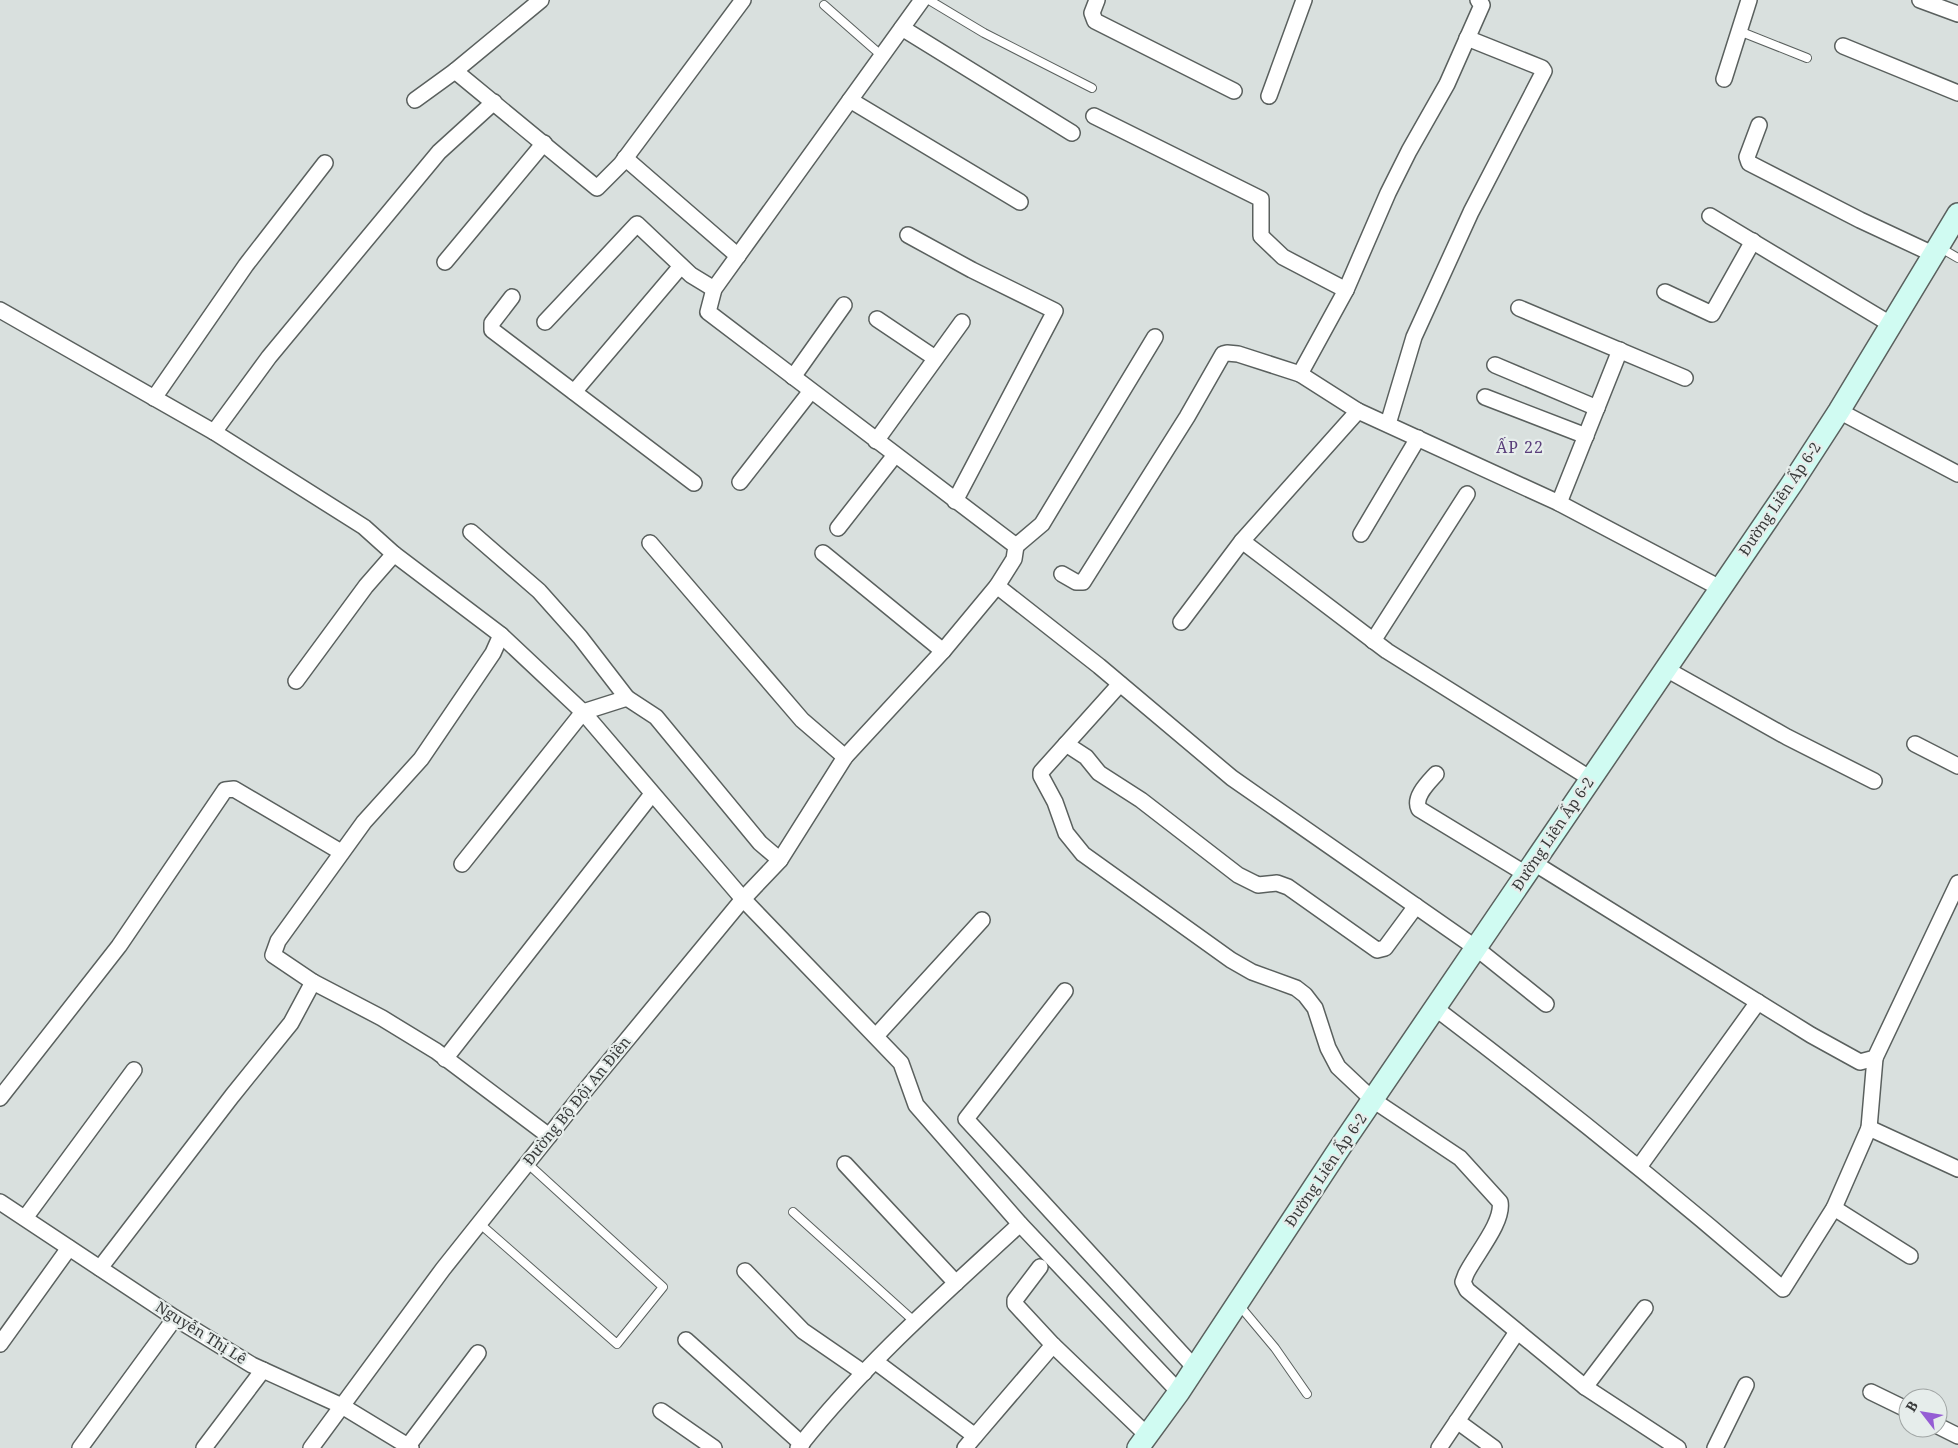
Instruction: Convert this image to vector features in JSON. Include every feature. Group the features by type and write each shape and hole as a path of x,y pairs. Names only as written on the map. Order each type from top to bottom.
{"street":[{"path":"415,100 455,71 541,0"},
{"path":"455,71 597,188 625,158 743,0"},
{"path":"922,0 714,289 708,312 1016,546 1042,524 1155,337"},
{"path":"1097,0 1092,16 1095,21 1234,91"},
{"path":"1269,96 1304,0"},
{"path":"1300,374 1346,290 1396,176 1447,84 1482,5 1478,0"},
{"path":"1724,80 1748,0"},
{"path":"1920,0 1958,14"},
{"path":"902,28 1072,133"},
{"path":"1388,424 1414,337 1470,212 1544,71 1542,68 1467,38"},
{"path":"1843,46 1958,93"},
{"path":"850,100 1020,202"},
{"path":"214,432 269,357 439,152 494,102"},
{"path":"1094,116 1261,199 1261,236 1283,257 1346,290"},
{"path":"1759,125 1747,157 1749,163 1860,220 1937,251"},
{"path":"445,262 544,143"},
{"path":"625,158 738,256"},
{"path":"154,398 246,264 326,163"},
{"name":"Đường Liên Ấp 6-2","path":"1143,1442 1179,1392 1373,1100 1839,412 1958,214"},
{"path":"1710,216 1892,325"},
{"path":"545,322 637,224 691,275 714,289"},
{"path":"908,235 972,270 1055,311 955,501"},
{"path":"1665,292 1712,314 1753,241"},
{"path":"574,392 681,266"},
{"path":"512,297 492,323 492,330 694,483"},
{"path":"793,377 844,305"},
{"path":"1519,308 1684,378"},
{"path":"0,310 214,432 364,527 394,554 501,635 583,712 743,899 901,1063 916,1105 1020,1224 1179,1392"},
{"path":"877,320 935,358"},
{"path":"876,440 962,322"},
{"path":"1559,503 1620,350"},
{"path":"1062,574 1076,582 1083,582 1187,417 1223,354 1227,352 1300,374 1358,411 1559,503 1720,588"},
{"path":"1494,365 1524,375 1597,408"},
{"path":"740,482 811,391"},
{"path":"1485,397 1586,436"},
{"path":"1181,622 1242,541 1358,411"},
{"path":"1839,412 1958,474"},
{"path":"1361,534 1418,438"},
{"path":"838,528 894,454"},
{"path":"1373,641 1467,494"},
{"path":"472,532 539,591 580,637 627,698 656,717 760,844 780,860"},
{"path":"1242,541 1373,641 1590,779"},
{"path":"650,543 802,720 845,757"},
{"name":"Đường Bộ Đội An Điền","path":"311,1448 443,1269 548,1136 743,899 780,860 845,757 943,651 997,586 1014,559 1016,546"},
{"path":"823,553 943,651"},
{"path":"296,681 366,586 394,554"},
{"path":"997,586 1120,684 1232,778 1476,948 1546,1004"},
{"path":"501,635 492,653 420,759 364,822 341,852 278,941 273,955 313,982 382,1018 445,1058 548,1136"},
{"path":"1666,669 1788,738 1874,781"},
{"path":"1120,684 1044,766 1040,775 1055,802 1070,840 1088,858 1231,960 1252,972 1296,988 1305,995 1315,1008 1333,1060 1373,1100 1460,1158 1500,1202 1500,1215 1470,1265 1463,1282 1473,1296 1585,1387 1678,1448"},
{"path":"462,864 583,712 627,698"},
{"path":"1066,744 1086,757 1099,773 1141,800 1238,875 1258,885 1277,883 1288,887 1377,950 1385,948 1416,906"},
{"path":"1915,744 1958,766"},
{"path":"1436,774 1418,796 1419,809 1530,868 1860,1062 1875,1058"},
{"path":"0,1098 119,946 225,790 234,789 341,852"},
{"path":"445,1058 652,794"},
{"path":"1435,1008 1546,1091 1783,1289 1834,1208 1868,1128 1875,1058 1958,883"},
{"path":"876,1036 982,920"},
{"path":"100,1268 232,1096 291,1023 313,982"},
{"path":"1065,991 966,1119 1195,1368"},
{"path":"1639,1167 1758,1002"},
{"path":"25,1218 134,1070"},
{"path":"1868,1128 1958,1170"},
{"path":"845,1164 956,1283"},
{"name":"Nguyễn Thị Lê","path":"0,1202 175,1318 263,1370 342,1406 410,1447"},
{"path":"1834,1208 1910,1256"},
{"path":"686,1340 800,1446 832,1405 915,1322 1020,1224"},
{"path":"0,1344 69,1248"},
{"path":"1040,1267 1014,1302 1143,1442"},
{"path":"745,1271 804,1331 864,1373"},
{"path":"1585,1387 1645,1308"},
{"path":"80,1448 175,1318"},
{"path":"1439,1448 1517,1332"},
{"path":"965,1448 1053,1345"},
{"path":"410,1447 478,1353"},
{"path":"876,1362 975,1436"},
{"path":"204,1448 263,1370"},
{"path":"1715,1448 1746,1385"},
{"path":"1871,1392 1898,1405"},
{"path":"661,1411 714,1448"},
{"path":"1457,1421 1494,1448"}],"lane":[{"path":"929,0 984,33 1092,88"},
{"path":"824,5 882,56"},
{"path":"1739,31 1807,58"},
{"path":"1937,251 1958,258"},
{"path":"480,1223 618,1344 663,1286 528,1163"},
{"path":"793,1212 915,1322"},
{"path":"1237,1303 1275,1348 1308,1394"}],"district":[{"name":"ẤP 22","path":"1520,447"}]}
